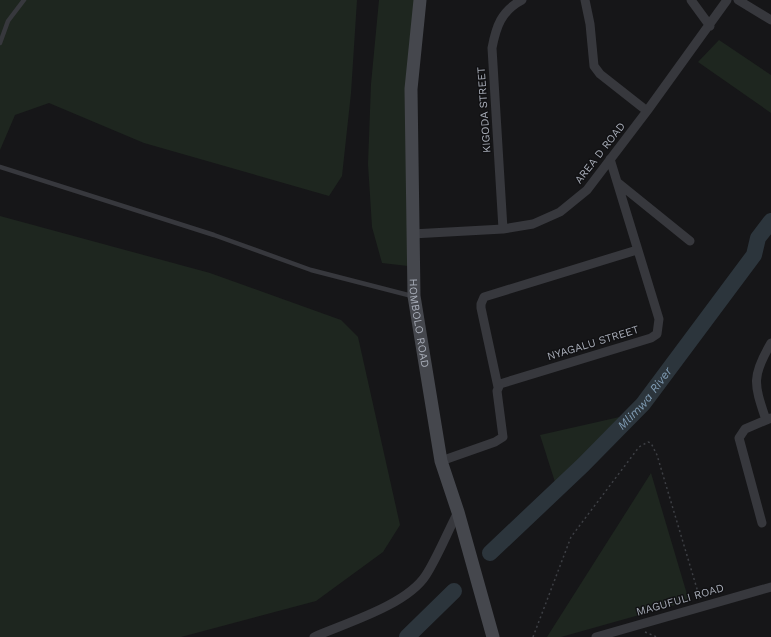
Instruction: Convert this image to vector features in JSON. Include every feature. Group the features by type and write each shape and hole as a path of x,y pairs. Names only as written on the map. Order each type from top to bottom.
{"street":[{"name":"HOMBOLO ROAD","path":"420,0 411,89 414,296 442,461 493,637"},
{"name":"KIGODA STREET","path":"503,229 492,48 495,29 506,12 522,0"},
{"path":"585,0 590,24 594,66 600,74 648,111"},
{"path":"690,0 710,26"},
{"name":"AREA D ROAD","path":"412,234 503,229 534,224 560,212 587,190 648,111 710,26 727,0"},
{"path":"738,0 771,20"},
{"name":"NYAGALU STREET","path":"498,387 504,382 655,337 659,319 610,159"},
{"path":"618,182 690,241"},
{"path":"442,461 495,442 503,437 497,391 498,387 481,308 484,298 637,250"},
{"path":"762,523 739,438 745,429 768,419 756,382 757,371 771,343"},
{"path":"314,637 381,609 408,595 425,576 458,512"},
{"name":"MAGUFULI ROAD","path":"596,637 771,587"}],"lane":[{"path":"0,43 8,20 24,0"},
{"path":"0,167 214,235 311,270 414,296"}],"path":[{"path":"533,637 571,537 634,453 643,443 648,442 651,443 657,455 702,607"}],"shaded area":[{"path":"0,0 357,0 351,93 342,176 329,196 144,143 49,103 15,115 0,150"},
{"path":"379,0 415,0 411,33 406,133 408,266 382,263 372,227 368,164 371,84"},
{"path":"719,40 771,75 771,113 698,62"},
{"path":"0,216 210,273 341,320 358,337 400,525 383,552 316,601 181,637 0,637"},
{"path":"624,416 555,482 540,435"},
{"path":"651,473 689,601 561,637 547,637"}],"waterway":[{"name":"Mlimwa River","path":"490,553 583,465 643,404 754,255 758,238 771,221"},
{"name":"Mlimwa River","path":"407,637 454,591"}]}
